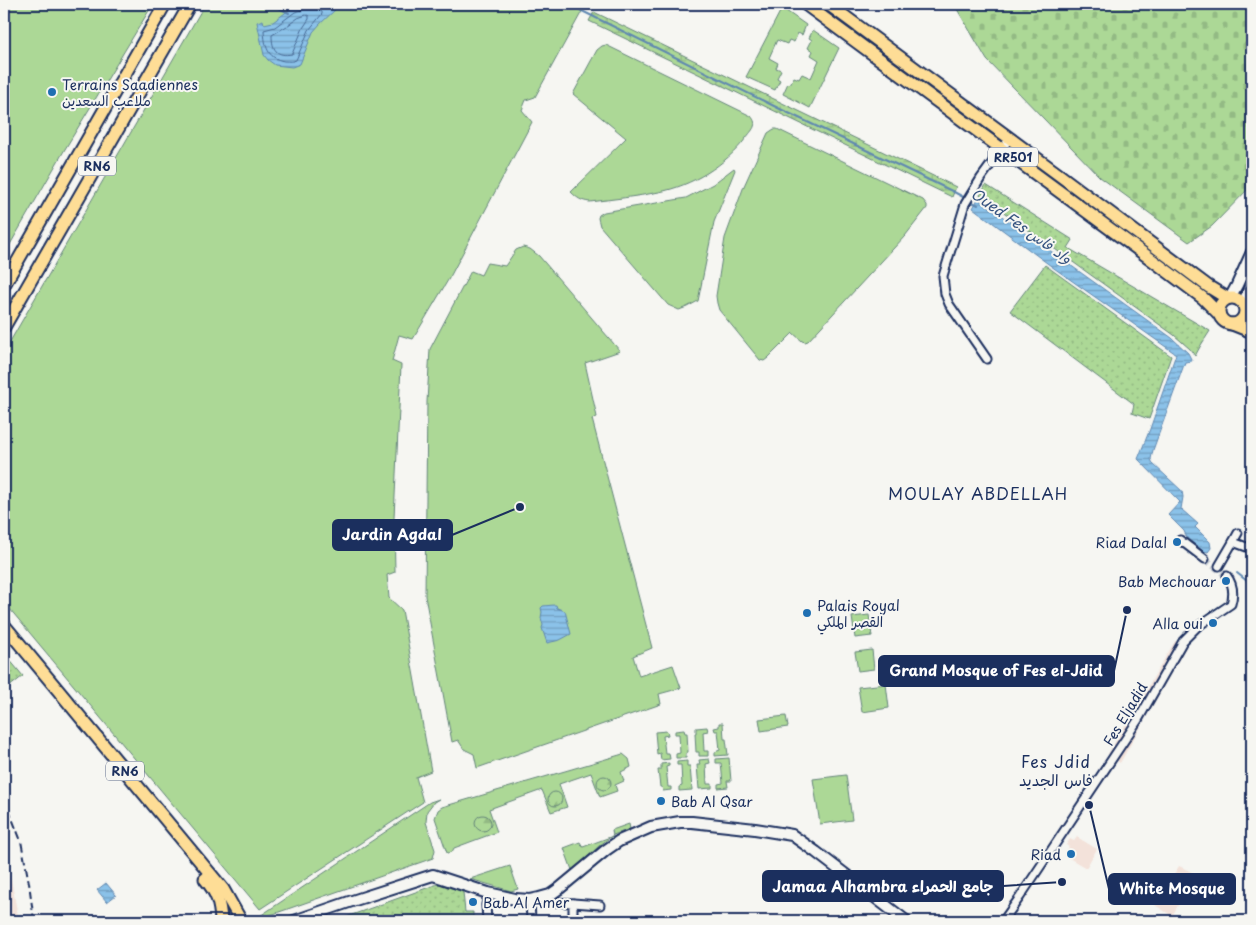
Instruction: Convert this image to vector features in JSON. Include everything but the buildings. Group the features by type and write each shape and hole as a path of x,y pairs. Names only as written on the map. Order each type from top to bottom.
{"main road":[{"name":"RN6","path":"4,285 165,4"},
{"name":"RN6","path":"4,327 190,4"},
{"name":"RR501","path":"805,4 1188,287 1211,305 1222,320 1232,324"},
{"name":"RR501","path":"828,4 1210,287 1228,298 1238,299 1247,313"},
{"path":"1219,314 1220,304 1228,298"},
{"path":"1232,324 1241,321 1247,313"},
{"path":"1232,324 1252,332"},
{"name":"RN6","path":"4,625 223,890 241,921"},
{"name":"RN6","path":"4,634 209,883 218,899 221,921"}],"street":[{"path":"987,359 954,311 945,294 943,276 970,193 1010,138"},
{"path":"1228,298 1237,285 1252,252"},
{"path":"1247,313 1252,283"},
{"path":"1219,566 1238,533"},
{"path":"1180,540 1205,560"},
{"path":"1233,542 1252,549"},
{"name":"Fes Eljadid","path":"1003,921 1138,720 1183,641 1197,627 1231,604 1233,592 1228,577"},
{"path":"535,899 553,893 619,841 651,827 692,822 767,830 794,836 906,921"},
{"path":"294,921 430,875 437,875 515,899 600,905"},
{"path":"487,921 486,905 488,892"},
{"path":"531,921 535,899"},
{"path":"573,902 573,921"}],"shaded area":[{"path":"1175,641 1186,647 1120,763 1108,754"},
{"name":"Riad","path":"1077,837 1097,849 1086,868 1064,855 1069,847 1066,845 1070,839 1074,841"},
{"path":"4,843 8,863 19,921 4,921"},
{"path":"1179,866 1196,874 1172,916 1155,905"}],"green space":[{"name":"Terrains Saadiennes ملاعب السعدين","path":"4,4 153,4 65,149 4,255"},
{"path":"205,4 586,4 535,97 526,100 522,110 532,122 451,275 413,339 399,335 392,361 401,365 394,518 395,572 387,575 389,598 402,610 431,771 416,777 423,802 260,909 4,602 4,352"},
{"path":"954,4 1252,4 1252,185 1212,226 1189,242 1100,177 987,60"},
{"path":"782,8 806,25 802,35 798,33 794,42 789,40 787,44 777,40 769,58 778,63 776,68 781,70 777,78 780,80 775,90 746,77"},
{"path":"594,12 956,187 952,197 589,21"},
{"path":"813,30 839,48 810,108 783,94 788,83 790,84 794,77 799,79 802,74 811,78 819,60 811,55 813,51 808,48 812,40 809,38"},
{"path":"606,45 751,116 755,125 738,148 728,157 707,173 683,185 659,192 624,198 590,202 579,199 571,192 626,138 573,94 597,50"},
{"path":"774,129 923,200 927,208 905,236 808,341 802,341 793,333 764,361 760,360 719,310 716,296 725,238 744,186 768,133"},
{"path":"734,168 735,170 714,222 698,301 679,310 668,305 600,226 599,215 604,212 686,198 713,184"},
{"path":"986,185 1073,240 1068,248 1210,331 1195,356 1174,335 980,195"},
{"path":"523,247 530,249 539,256 620,351 585,363 597,417 592,419 652,648 633,656 639,676 673,665 681,688 659,694 661,704 477,768 474,754 464,749 458,740 452,742 425,596 427,402 430,349 471,271 481,275 487,263 505,266 516,250"},
{"path":"1045,265 1171,356 1149,419 1132,413 1134,404 1010,311"},
{"path":"869,615 872,636 855,638 852,617"},
{"path":"872,650 874,669 858,671 855,652"},
{"path":"4,653 23,676 4,691"},
{"path":"886,684 889,708 862,712 858,687"},
{"path":"786,716 788,727 761,731 759,719"},
{"path":"719,723 723,723 728,755 715,756 715,752 720,750 718,731 715,731 714,728 719,727"},
{"path":"707,727 708,731 703,732 704,751 708,751 708,756 699,756 699,752 696,752 696,728"},
{"path":"684,730 687,733 688,752 686,753 686,758 676,758 676,754 680,753 679,734 675,734 675,731"},
{"path":"667,731 668,735 663,736 665,753 669,753 670,759 661,760 660,753 657,754 655,732"},
{"path":"623,754 629,759 631,767 621,772 624,781 615,785 617,791 600,797 591,773 559,784 567,807 551,812 542,790 489,809 497,832 454,848 452,852 447,853 435,818 438,810 442,807"},
{"path":"729,758 731,781 727,781 728,787 718,788 718,784 723,783 721,763 716,763 716,759"},
{"path":"709,759 710,763 706,764 707,784 712,784 712,788 699,789 697,765 700,765 699,760"},
{"path":"687,761 687,766 690,766 692,790 679,791 679,787 682,786 681,765 677,765 677,762"},
{"path":"669,763 669,766 666,767 668,787 671,787 671,790 663,791 662,787 660,787 658,770 661,770 661,764"},
{"path":"846,775 852,820 820,824 813,779"},
{"path":"601,776 607,776 611,783 607,790 601,790 597,786 597,780"},
{"path":"552,792 558,792 562,799 558,806 552,806 548,802 548,796"},
{"path":"439,799 427,811 426,822 435,850 433,858 262,918 257,918 430,802"},
{"path":"483,815 491,823 483,831 475,823"},
{"path":"629,824 630,829 613,835 612,830"},
{"path":"611,837 572,870 564,848 580,842 583,847"},
{"path":"510,866 518,889 511,891 470,879"},
{"path":"440,884 463,892 465,912 473,912 473,921 335,921 435,885"}],"water":[{"path":"316,4 324,7 332,4 336,9 313,32 300,64 292,67 275,65 264,55 257,22 263,20 264,24 273,22 293,7"},
{"path":"978,199 1172,338 1188,353 1192,361 1185,362 1151,459 1153,464 1182,491 1181,509 1198,524 1195,527 1210,542 1211,548 1208,552 1203,551 1187,538 1184,531 1168,515 1180,502 1138,459 1176,354 1051,266 973,208"},
{"path":"556,605 557,608 565,611 571,634 560,640 547,643 542,628 541,608 543,606"},
{"path":"106,883 116,895 107,902 97,890"}],"waterway":[{"name":"Oued Fes واد فاس","path":"271,4 289,13"},
{"name":"Oued Fes واد فاس","path":"332,6 337,4"},
{"name":"Oued Fes واد فاس","path":"549,4 574,7 978,205"},
{"name":"Oued Fes واد فاس","path":"1237,573 1252,585"}],"tunnel":[{"path":"1205,559 1227,576"}],"railway":[{"path":"4,798 21,841 34,921"}],"place":[{"name":"Terrains Saadiennes ملاعب السعدين","path":"52,92"},
{"name":"Jardin Agdal","path":"520,507"},
{"name":"Riad Dalal","path":"1177,542"},
{"name":"Bab Mechouar","path":"1226,581"},
{"name":"Grand Mosque of Fes el-Jdid","path":"1127,610"},
{"name":"Palais Royal القصر الملكي","path":"807,613"},
{"name":"Alla oui","path":"1213,623"},
{"name":"Bab Al Qsar","path":"661,801"},
{"name":"White Mosque","path":"1089,805"},
{"name":"Riad","path":"1071,854"},
{"name":"Jamaa Alhambra جامع الحمراء","path":"1062,882"},
{"name":"Bab Al Amer","path":"473,902"}],"district":[{"name":"MOULAY ABDELLAH","path":"978,493"},
{"name":"Fes Jdid فاس الجديد","path":"1056,770"}]}
